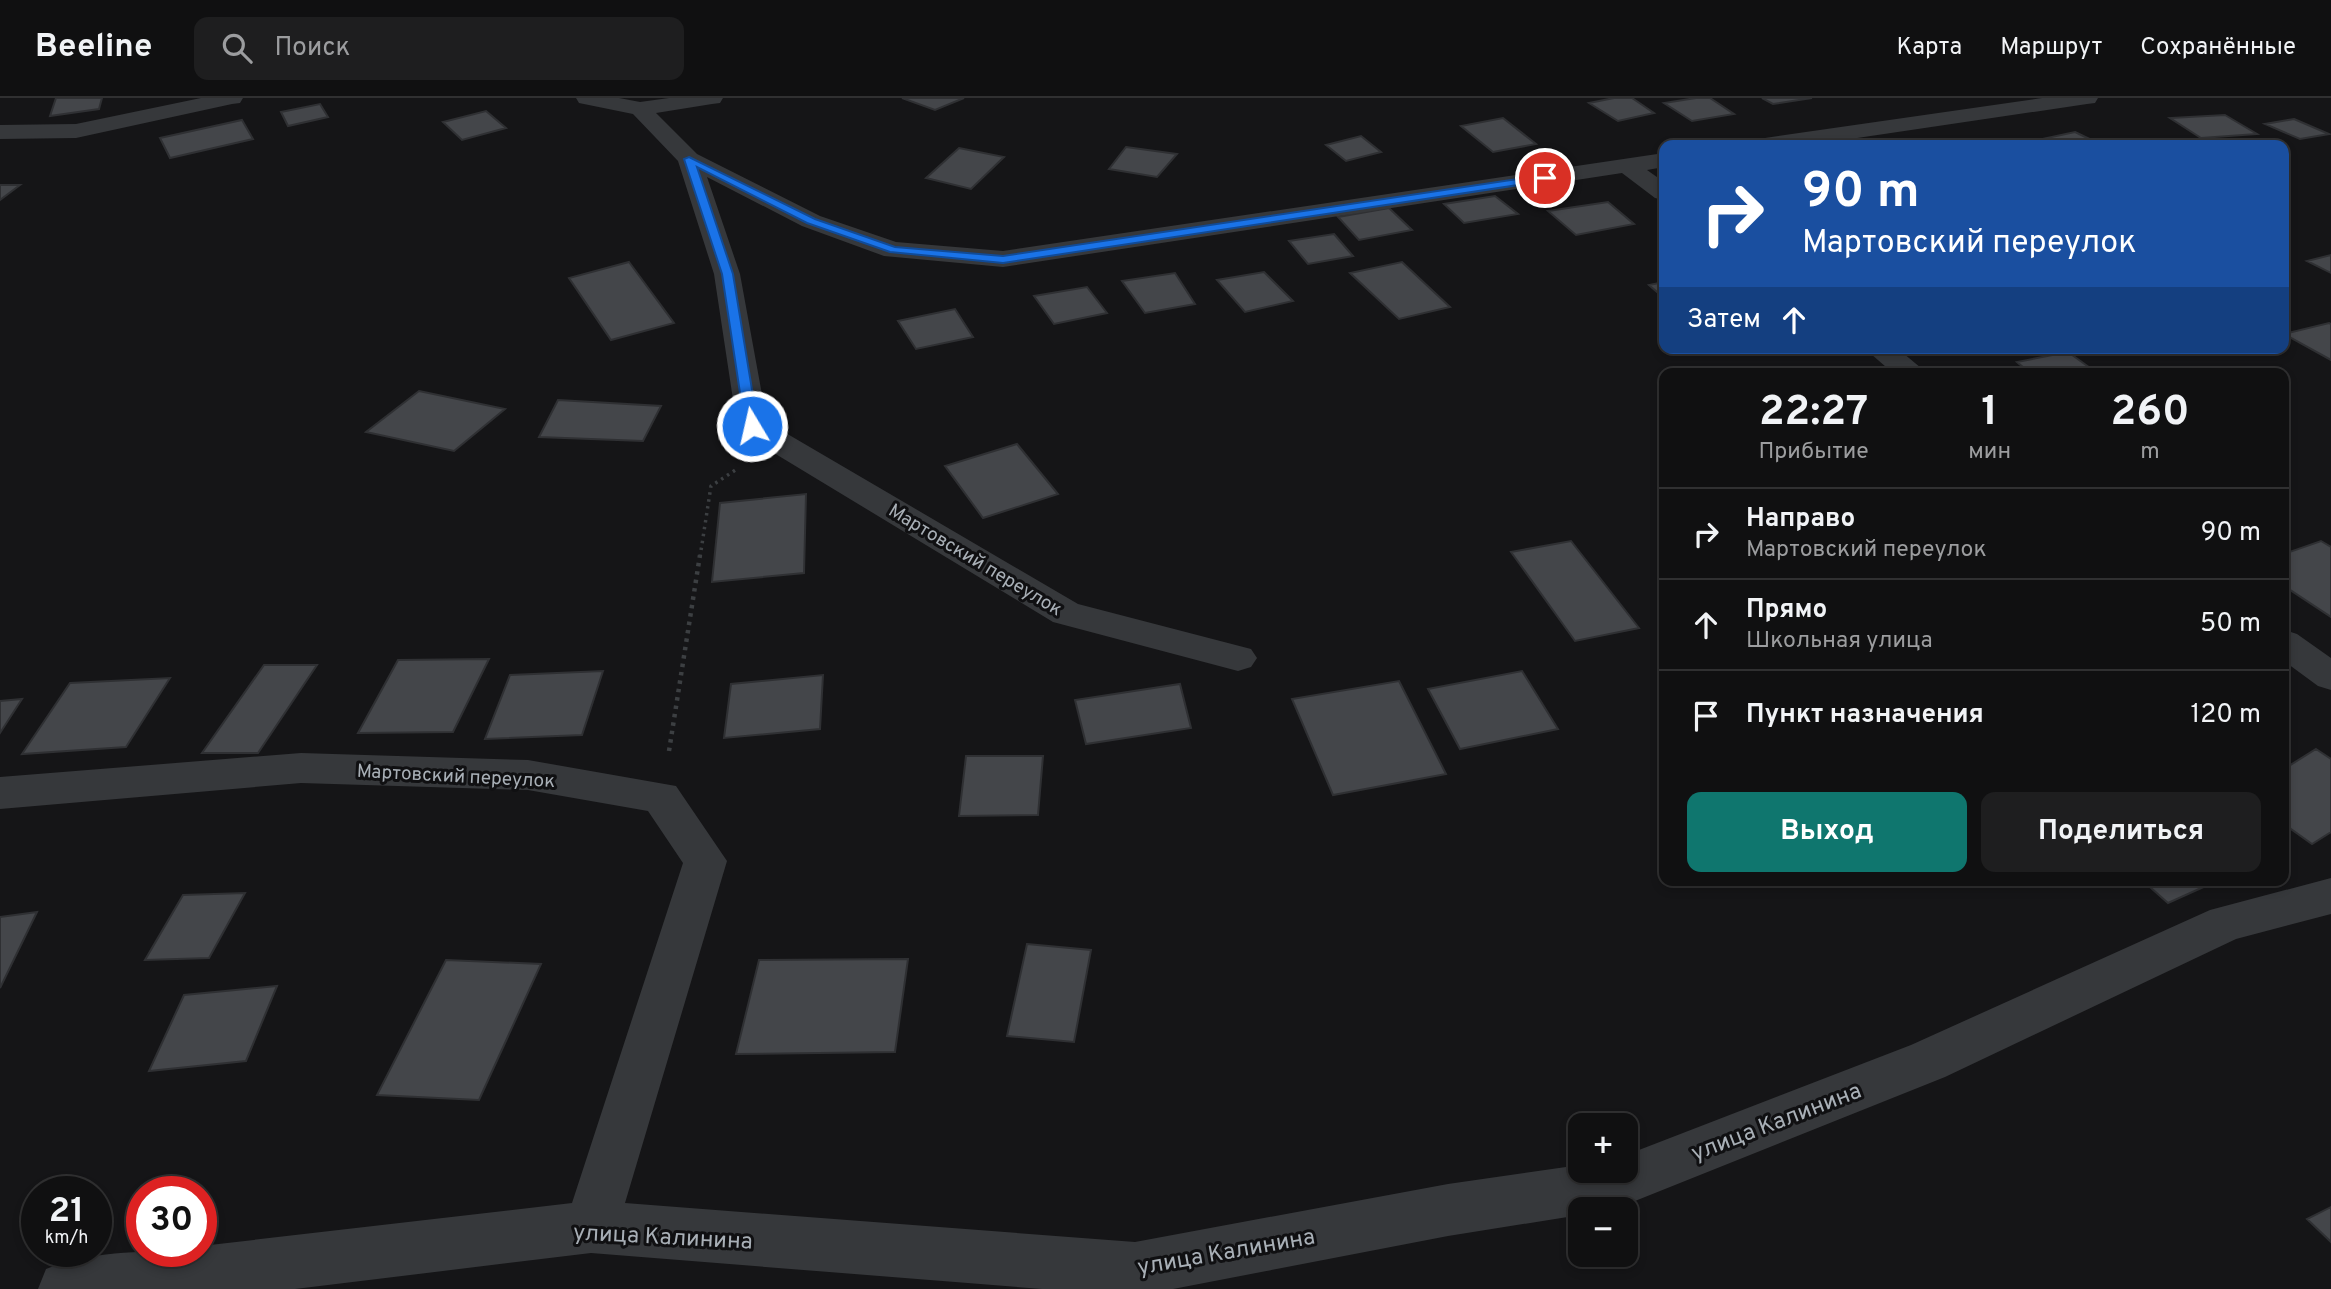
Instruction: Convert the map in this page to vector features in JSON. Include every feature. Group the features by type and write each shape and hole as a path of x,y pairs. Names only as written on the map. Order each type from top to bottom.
{"street":[{"path":"0,132 76,131 232,98"},
{"path":"587,98 640,109 712,98"},
{"path":"1799,140 2087,98"},
{"name":"Мартовский переулок","path":"640,109 689,159 811,221 893,250 1003,259 1659,161"},
{"name":"Мартовский переулок","path":"689,159 727,274 752,426 1066,613 1238,658"},
{"path":"1627,166 1659,189"},
{"path":"1886,354 1905,368"},
{"path":"2289,647 2331,677"},
{"name":"Мартовский переулок","path":"0,793 300,768 528,775 661,797"},
{"path":"591,1227 705,861 661,797"},
{"name":"улица Калинина","path":"66,1289 591,1227 1135,1269 1448,1210 1613,1185 1928,1061 2226,923 2331,896"}],"path":[{"path":"661,797 711,486 779,442"}],"building":[{"path":"56,98 102,98 99,109 50,116"},
{"path":"902,98 964,98 935,110"},
{"path":"1632,98 1654,113 1618,121 1589,103"},
{"path":"1710,98 1734,114 1692,121 1664,103"},
{"path":"1762,98 1812,98 1773,104"},
{"path":"320,104 328,117 288,126 281,112"},
{"path":"486,111 506,128 462,140 443,122"},
{"path":"2225,115 2257,134 2201,138 2170,118"},
{"path":"1503,118 1536,144 1493,152 1461,126"},
{"path":"2294,119 2329,134 2300,139 2265,124"},
{"path":"242,120 253,139 170,158 160,138"},
{"path":"2075,132 2092,140 2044,140 2042,139"},
{"path":"1361,136 1381,152 1346,161 1326,145"},
{"path":"1126,147 1177,154 1157,177 1109,169"},
{"path":"959,148 1004,157 971,189 926,178"},
{"path":"0,185 20,185 0,200"},
{"path":"1495,196 1518,214 1464,223 1444,204"},
{"path":"1608,202 1634,224 1576,235 1548,211"},
{"path":"1389,208 1412,230 1359,240 1338,217"},
{"path":"1334,234 1353,256 1308,264 1289,241"},
{"path":"2331,255 2331,273 2307,261"},
{"path":"629,262 674,323 611,340 569,278"},
{"path":"1402,262 1450,307 1399,319 1350,273"},
{"path":"1264,272 1293,301 1245,312 1217,280"},
{"path":"1175,273 1195,304 1145,313 1122,281"},
{"path":"1659,283 1659,294 1649,285"},
{"path":"1087,287 1107,313 1054,324 1034,296"},
{"path":"955,309 973,337 916,349 898,321"},
{"path":"2331,324 2331,360 2289,337 2289,333"},
{"path":"2071,354 2090,368 2024,368 2017,362"},
{"path":"419,391 505,409 454,451 366,432"},
{"path":"558,400 661,406 643,441 539,437"},
{"path":"1017,444 1058,494 983,518 945,466"},
{"path":"806,494 804,573 712,582 720,503"},
{"path":"1571,541 1639,628 1575,641 1511,552"},
{"path":"2321,541 2331,547 2331,617 2289,589 2289,552"},
{"path":"489,659 453,732 358,733 398,660"},
{"path":"264,665 317,665 258,753 202,753"},
{"path":"603,671 582,735 485,739 510,675"},
{"path":"1522,671 1558,729 1460,749 1428,689"},
{"path":"823,675 820,729 724,738 731,684"},
{"path":"170,678 126,747 22,754 70,683"},
{"path":"1399,681 1446,774 1333,795 1292,699"},
{"path":"1180,684 1191,728 1086,744 1075,700"},
{"path":"22,699 0,733 0,701"},
{"path":"2316,749 2331,759 2331,832 2312,844 2289,828 2289,766"},
{"path":"966,756 1043,756 1038,815 959,816"},
{"path":"2149,886 2206,886 2168,903"},
{"path":"245,893 209,958 145,960 183,895"},
{"path":"37,912 0,988 0,917"},
{"path":"1027,944 1091,950 1074,1042 1007,1036"},
{"path":"908,959 895,1052 736,1054 759,960"},
{"path":"446,960 541,964 479,1100 377,1095"},
{"path":"277,986 246,1061 149,1071 184,995"},
{"path":"2331,1207 2331,1242 2307,1219"}],"route":[{"path":"752,426 727,274 689,159 811,221 893,250 1003,259 1545,178"}]}
